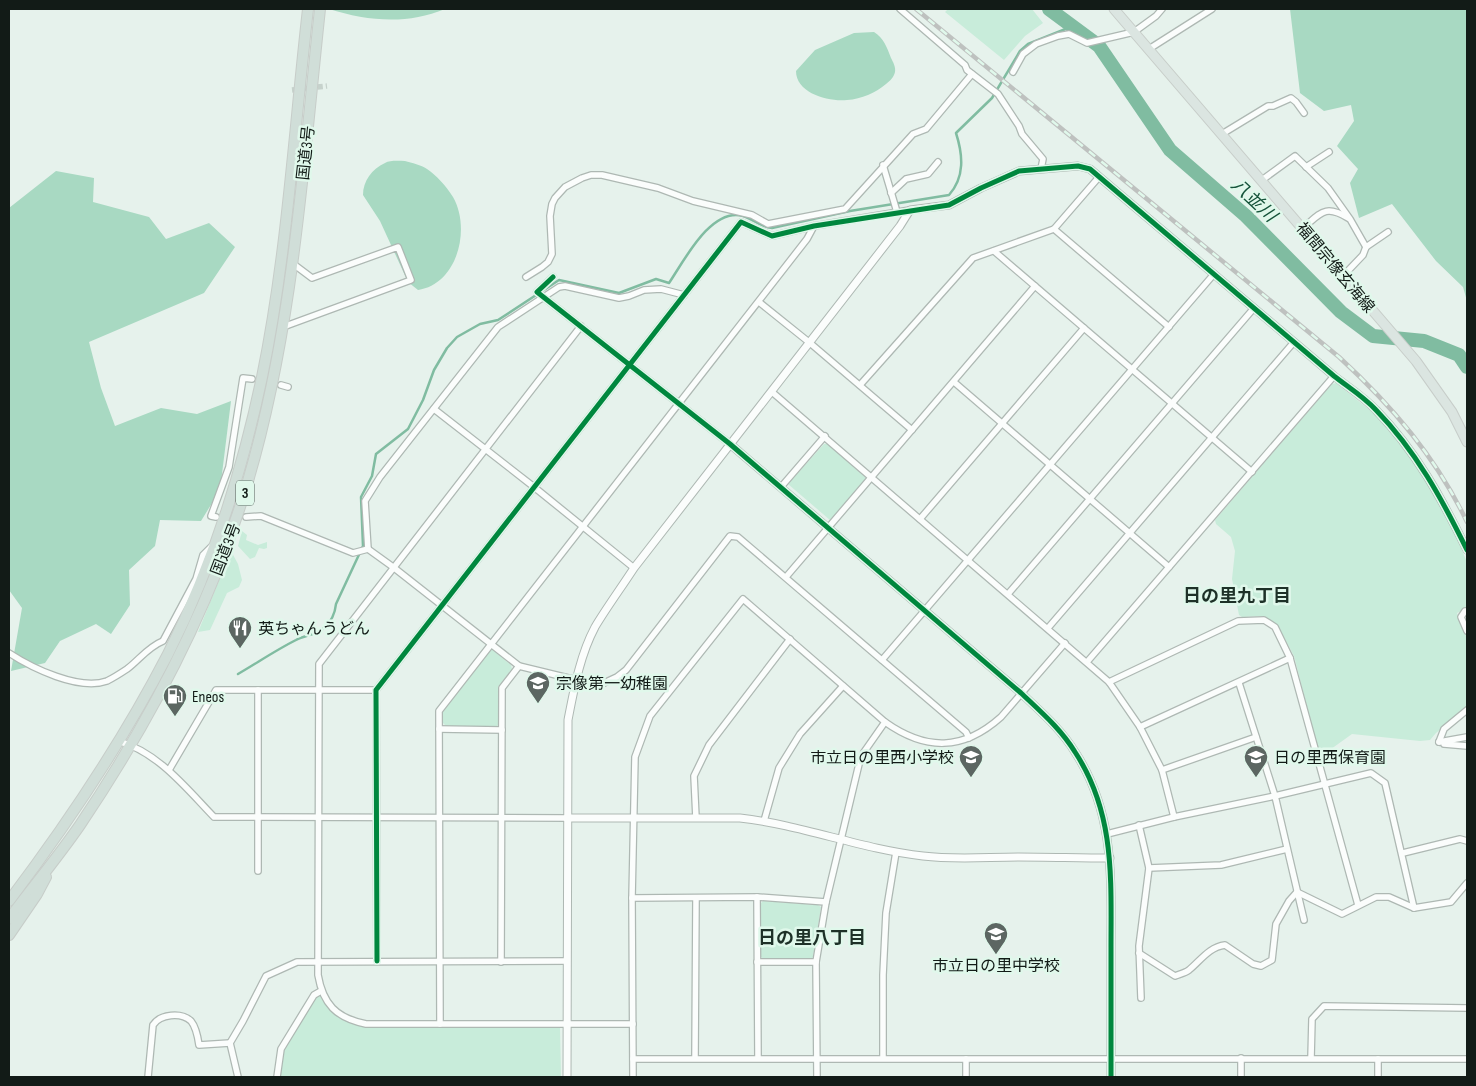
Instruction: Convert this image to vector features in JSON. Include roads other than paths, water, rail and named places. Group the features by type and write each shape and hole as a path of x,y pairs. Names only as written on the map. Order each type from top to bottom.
{"highway":[{"name":"国道3号","path":"9,919 51,853 169,652 215,543 247,441 262,376 273,314 281,259 308,9"},
{"name":"国道3号","path":"9,901 51,853 78,827 131,744 182,651 227,546 258,447 283,328 320,9"},
{"path":"9,891 51,853"},
{"path":"9,935 37,894 51,853"}],"main road":[{"name":"福間宗像玄海線","path":"1114,9 1416,361 1452,412 1467,442"}],"street":[{"path":"900,9 965,65 967,70 998,94 1019,126 1022,134 1043,159 1041,169"},
{"path":"1013,72 1023,54 1036,44 1069,34 1087,43 1134,32 1156,16 1162,9"},
{"path":"1149,49 1212,9"},
{"path":"526,277 542,268 552,254 550,216 552,204 565,187 582,178 602,175 641,184 693,201 752,215 768,224 845,209 912,134 926,129 972,74"},
{"path":"1222,134 1268,106 1273,106 1291,98 1304,113"},
{"path":"1306,167 1329,152"},
{"path":"1262,180 1295,156 1328,188 1350,219 1366,247"},
{"path":"891,192 906,179 928,174 938,162"},
{"path":"883,165 897,212"},
{"path":"377,962 376,690 741,222 772,236 814,226 949,205 1019,171 1078,166 1090,169 1375,409 1412,451 1440,497 1467,550"},
{"path":"860,386 966,264 973,258 1054,229 1099,177"},
{"path":"567,1077 568,720 576,681 585,651 595,627 634,568 810,343 900,226 910,210"},
{"path":"1302,228 1327,210 1337,211 1350,219"},
{"path":"744,224 747,214"},
{"path":"440,1024 439,711 759,302 807,239 814,226"},
{"path":"1054,229 1169,327"},
{"path":"1343,276 1363,255 1366,247 1388,232"},
{"path":"283,328 411,280 398,247 312,278 292,263"},
{"path":"994,251 1252,472"},
{"path":"882,660 1214,274"},
{"path":"553,277 537,292 630,364 781,487 1021,693 1050,720 1076,752 1096,793 1107,834 1110,858 1110,1077"},
{"path":"368,549 366,501 369,495 380,477 498,327 559,287 565,286 619,298 644,290 661,289 684,295"},
{"path":"786,577 1035,286"},
{"path":"759,302 912,430"},
{"path":"1008,594 1254,308"},
{"path":"581,326 319,664 320,817 318,962 321,991 330,1006 340,1015 355,1022 366,1024 633,1024"},
{"path":"920,519 1084,328"},
{"path":"1048,628 1294,342"},
{"path":"1087,662 1334,376"},
{"path":"216,517 211,516 229,467 243,378 252,379"},
{"path":"954,382 1169,567"},
{"path":"281,385 288,387"},
{"path":"772,392 1109,682 1140,727 1162,770 1174,817"},
{"path":"434,409 634,568"},
{"path":"781,487 825,436"},
{"path":"246,517 261,516 353,553 368,549"},
{"path":"368,549 518,666 576,681 604,683 626,670 730,536 738,537 966,732 969,738"},
{"path":"9,653 27,665 66,679 96,683 107,681 128,668 155,644 163,641 196,579 203,555 215,543"},
{"path":"633,1077 632,898 635,757 650,716 743,599 885,722 900,732 928,743 960,741 976,735 989,727 1001,717 1065,643"},
{"path":"1467,610 1464,611 1462,617 1467,631"},
{"path":"1109,682 1238,621 1264,620 1275,627 1290,658 1358,905"},
{"path":"696,818 694,776 709,745 790,639"},
{"path":"1140,727 1290,658"},
{"path":"501,962 502,688 518,666"},
{"path":"1239,683 1275,796 1304,920"},
{"path":"764,821 780,768 800,734 843,686"},
{"path":"169,770 216,690 376,690"},
{"path":"258,690 258,871"},
{"path":"1440,742 1444,729 1467,710"},
{"path":"817,1077 816,962 826,902 859,764 864,752 885,722"},
{"path":"439,729 502,730"},
{"path":"1162,770 1256,737"},
{"path":"1440,742 1467,737"},
{"path":"118,741 131,744 169,770 214,817 439,818 502,816 740,818 764,821 896,852 923,856 957,859 1018,857 1110,858"},
{"path":"1440,742 1454,746 1467,746"},
{"path":"1107,834 1139,825 1371,773 1385,783 1414,908"},
{"path":"1139,825 1150,868 1139,953 1141,998"},
{"path":"1403,854 1460,839 1467,841"},
{"path":"1150,868 1221,865 1287,849"},
{"path":"884,1058 883,975 886,913 896,852"},
{"path":"1297,892 1342,914 1376,897 1389,897 1414,908 1451,902 1467,883"},
{"path":"1139,953 1175,976 1188,971 1218,946 1225,945 1253,964 1261,966 1272,960 1276,924 1289,901 1297,892"},
{"path":"632,898 757,897 826,902"},
{"path":"757,897 758,1058"},
{"path":"695,1058 696,898"},
{"path":"238,1077 230,1043 266,976 297,962 567,961"},
{"path":"757,962 816,962"},
{"path":"277,1077 281,1049 314,995 321,991"},
{"path":"1312,1058 1312,1019 1324,1006 1467,1008"},
{"path":"148,1077 153,1025 156,1020 162,1017 181,1016 190,1021 198,1036 199,1045 230,1043"},
{"path":"1241,1058 1241,1077"},
{"path":"633,1059 1467,1059"},
{"path":"966,1059 966,1077"},
{"path":"1378,1059 1378,1077"}],"waterway":[{"name":"八並川","path":"1049,9 1099,46 1170,150 1246,216 1341,312 1373,336 1424,341 1459,355 1467,367"},
{"path":"238,674 299,638 321,630 331,620 336,604 363,546 361,497 372,476 376,454 408,429 423,400 434,370 447,348 457,337 480,324 498,320 559,280 619,293 656,279 669,283 709,227 731,215 743,216 772,228 850,211 949,195 958,181 961,166 960,149 956,133 992,98 1020,51 1028,44 1068,28 1080,30"}],"tunnel":[{"path":"292,90 327,86"}],"railway":[{"path":"916,9 1339,357 1377,394 1427,454 1455,498 1467,522"}],"place":[{"name":"英ちゃんうどん","path":"240,649"},
{"name":"宗像第一幼稚園","path":"538,704"},
{"name":"Eneos","path":"175,717"},
{"name":"市立日の里西小学校","path":"971,778"},
{"name":"日の里西保育園","path":"1256,778"},
{"name":"市立日の里中学校","path":"996,955"}],"district":[{"name":"日の里九丁目","path":"1237,596"},
{"name":"日の里八丁目","path":"812,938"}]}
